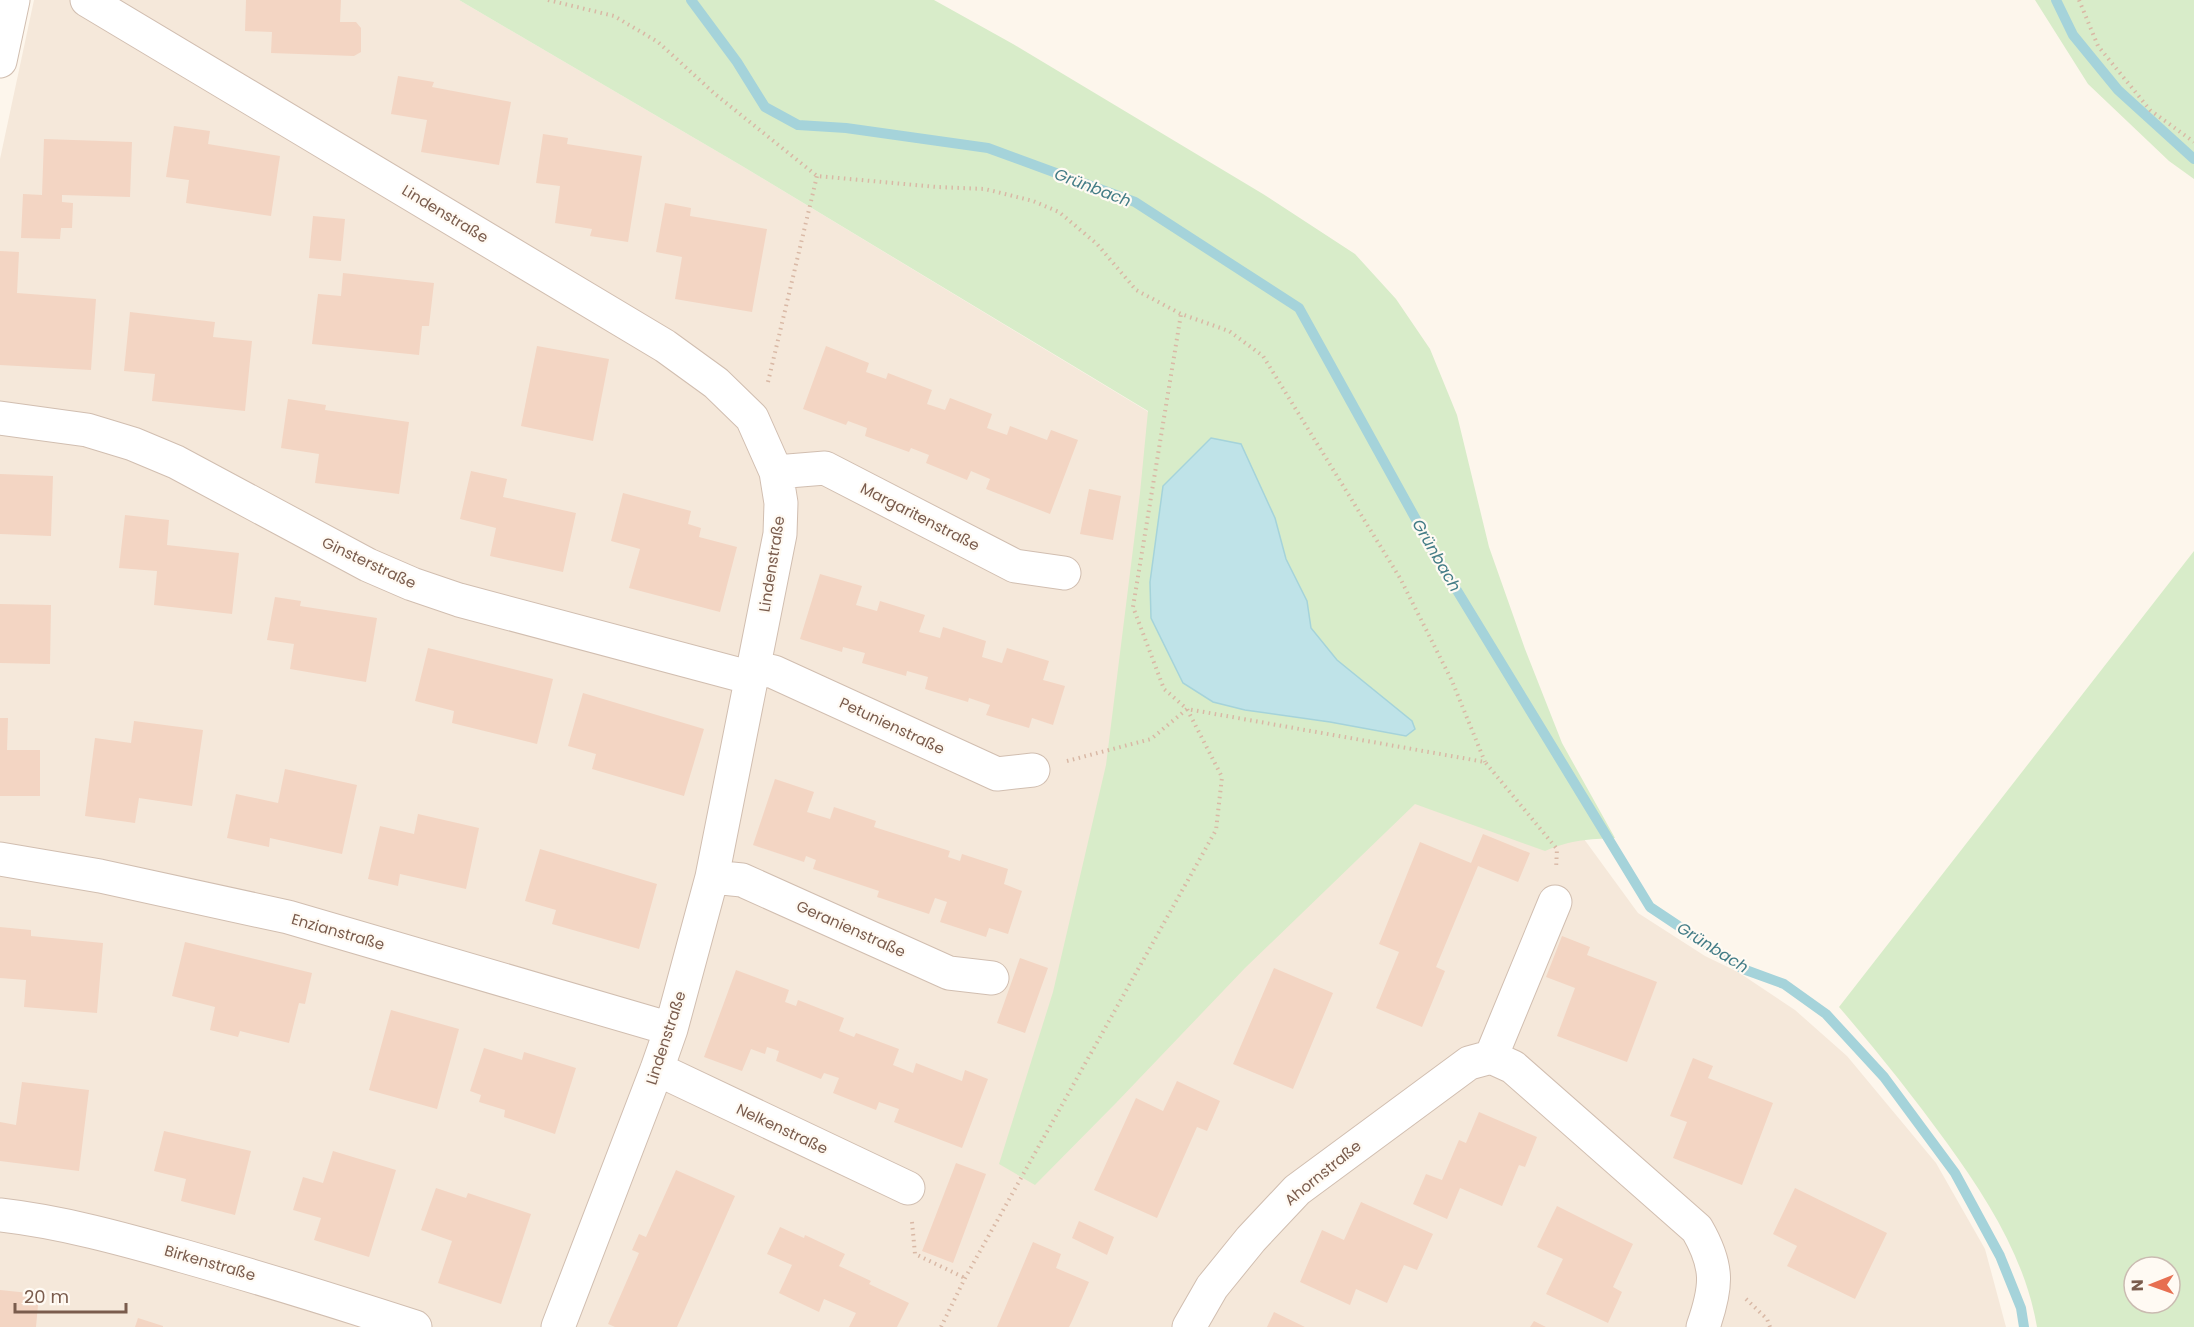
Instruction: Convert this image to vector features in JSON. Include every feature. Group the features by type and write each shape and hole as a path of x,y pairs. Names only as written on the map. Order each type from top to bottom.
{"street":[{"path":"0,61 14,0"},
{"name":"Lindenstraße","path":"87,0 665,346 716,382 752,418 776,472 782,503 780,534 712,877 657,1069 558,1327"},
{"name":"Ginsterstraße","path":"0,418 87,430 133,444 176,462 368,565 412,584 459,600 753,672"},
{"name":"Margaritenstraße","path":"776,472 825,468 1015,566 1064,573"},
{"name":"Petunienstraße","path":"753,672 774,672 997,774 1033,770"},
{"name":"Enzianstraße","path":"0,860 100,876 288,917 670,1029"},
{"name":"Geranienstraße","path":"712,877 742,880 950,973 992,978"},
{"path":"1555,902 1491,1057 1513,1067 1697,1229 1707,1246 1715,1286 1703,1327"},
{"name":"Ahornstraße","path":"1189,1327 1212,1287 1251,1239 1298,1190 1469,1063 1491,1057"},
{"name":"Nelkenstraße","path":"657,1069 908,1188"},
{"name":"Birkenstraße","path":"0,1215 83,1230 150,1247 290,1286 415,1327"}],"path":[{"path":"548,0 614,16 658,42 715,94 817,176 985,189 1033,201 1059,212 1097,244 1136,290 1181,315 1229,331 1263,356 1400,578 1452,681 1485,762 1557,849 1555,902"},
{"path":"2079,0 2098,46 2150,110 2194,142"},
{"path":"752,418 765,394 817,176"},
{"path":"941,1327 965,1278 1216,830 1222,777 1187,710 1164,689 1133,607 1181,315"},
{"path":"1033,770 1151,739 1187,710 1485,762"},
{"path":"908,1188 915,1254 965,1278"}],"shaded area":[{"path":"34,0 459,0 742,166 1147,411 1584,839 1638,913 1705,956 1738,972 1795,1010 1847,1056 1936,1163 1985,1249 2006,1327 0,1327 0,159"}],"green space":[{"path":"459,0 934,0 1013,44 1263,194 1355,254 1396,299 1430,349 1457,415 1489,547 1525,649 1562,743 1615,838 1563,844 1545,851 1415,804 1245,968 1035,1185 999,1164 1053,992 1106,765 1148,411 742,166"},
{"path":"2035,0 2194,0 2194,179 2169,161 2088,84"},
{"path":"2194,551 2194,1327 2037,1327 2024,1277 2003,1230 1962,1164 1881,1057 1839,1007"}],"water":[{"path":"1211,438 1241,444 1275,518 1286,559 1307,601 1311,628 1337,660 1412,721 1415,729 1406,736 1245,710 1213,702 1183,683 1151,618 1150,582 1163,486"}],"building":[{"path":"246,0 341,0 340,22 356,22 361,28 361,52 354,56 271,53 272,32 245,31"},
{"path":"398,76 434,82 432,87 511,102 499,165 421,152 427,120 391,114"},
{"path":"174,126 210,131 208,144 280,156 271,216 186,203 189,180 166,177"},
{"path":"543,134 568,138 567,144 642,156 628,242 590,236 592,229 555,223 560,186 536,183"},
{"path":"44,139 132,142 130,197 62,195 62,202 73,203 72,228 61,228 60,239 21,238 23,194 42,195"},
{"path":"665,203 691,208 690,216 767,229 752,312 675,299 682,257 656,252"},
{"path":"313,216 345,219 341,261 309,258"},
{"path":"0,251 19,252 17,293 96,299 91,370 0,365"},
{"path":"343,273 434,283 429,326 422,326 419,355 312,344 318,294 341,296"},
{"path":"130,312 215,322 213,337 252,341 245,411 152,401 155,374 124,371"},
{"path":"537,346 609,359 593,441 521,426"},
{"path":"826,346 869,363 866,372 886,379 888,373 932,390 927,404 945,410 950,398 992,414 987,428 1007,435 1010,426 1047,440 1051,430 1078,440 1050,514 986,489 990,479 971,471 967,480 926,463 929,455 911,448 909,452 865,436 867,428 848,421 846,425 803,409"},
{"path":"288,399 326,405 325,410 409,422 399,494 315,483 319,454 281,448"},
{"path":"471,471 507,479 503,497 576,513 563,572 490,556 496,528 460,519"},
{"path":"0,474 53,476 51,536 0,534"},
{"path":"1089,489 1121,496 1113,540 1080,534"},
{"path":"623,493 691,511 688,524 701,528 699,537 737,547 720,612 629,588 640,549 611,541"},
{"path":"125,515 169,520 167,545 239,553 232,614 154,605 157,571 119,568"},
{"path":"820,574 862,586 856,605 877,611 880,601 925,615 919,632 940,638 943,627 986,641 982,657 1002,663 1007,648 1049,661 1043,680 1065,686 1053,725 1032,718 1029,728 986,715 990,705 969,698 968,702 925,689 928,677 907,671 906,676 862,663 865,653 843,647 842,652 800,639"},
{"path":"275,597 301,601 300,606 377,618 366,682 290,669 294,644 267,640"},
{"path":"0,604 51,605 50,664 0,663"},
{"path":"428,648 553,679 537,744 452,723 454,711 415,701"},
{"path":"583,693 704,729 684,796 592,769 596,754 568,746"},
{"path":"0,718 8,718 7,750 40,750 40,796 0,796"},
{"path":"134,721 203,730 192,806 139,798 135,823 85,816 95,738 131,743"},
{"path":"285,769 357,785 342,854 270,838 269,847 227,838 236,794 278,803"},
{"path":"775,779 814,792 807,812 830,819 834,807 876,821 874,827 950,851 948,857 960,861 962,854 1008,869 1004,884 1022,891 1008,934 989,928 986,937 940,922 947,902 935,898 929,914 877,897 879,891 813,869 816,860 806,856 804,862 753,845"},
{"path":"418,814 479,828 466,889 400,874 398,886 368,879 380,826 414,834"},
{"path":"1483,834 1530,853 1518,882 1478,866 1436,967 1445,971 1422,1027 1376,1008 1399,952 1379,944 1420,842 1471,863"},
{"path":"540,849 657,884 639,949 552,924 556,910 525,901"},
{"path":"0,927 31,930 31,936 103,943 97,1013 24,1007 26,980 0,978"},
{"path":"1562,936 1590,947 1587,955 1657,982 1627,1062 1557,1036 1575,988 1546,977"},
{"path":"185,942 312,973 305,1004 299,1003 289,1043 240,1031 238,1037 210,1030 215,1007 172,996"},
{"path":"1020,958 1048,968 1025,1033 997,1023"},
{"path":"1274,968 1333,993 1293,1089 1233,1064"},
{"path":"736,970 789,990 785,1002 796,1006 798,1000 844,1018 839,1031 854,1037 856,1033 899,1049 893,1065 913,1073 916,1063 962,1081 965,1070 988,1079 962,1148 894,1122 899,1109 879,1102 876,1110 833,1093 839,1078 824,1073 821,1079 776,1061 779,1051 767,1047 765,1054 751,1049 742,1071 704,1057"},
{"path":"391,1010 459,1029 437,1109 369,1090"},
{"path":"484,1048 522,1060 524,1052 576,1068 555,1134 504,1117 505,1110 479,1102 481,1095 470,1091"},
{"path":"1693,1058 1713,1066 1708,1078 1773,1103 1742,1185 1673,1158 1687,1122 1670,1116"},
{"path":"1177,1081 1220,1101 1207,1131 1197,1127 1157,1218 1094,1190 1136,1098 1163,1111"},
{"path":"22,1082 89,1090 79,1171 0,1161 0,1122 16,1125"},
{"path":"1479,1112 1537,1137 1525,1167 1519,1165 1502,1206 1460,1188 1447,1219 1413,1204 1426,1174 1442,1180 1459,1140 1466,1143"},
{"path":"164,1131 251,1151 235,1215 181,1201 186,1179 154,1171"},
{"path":"333,1151 396,1170 369,1257 314,1240 321,1218 293,1210 303,1177 323,1183"},
{"path":"956,1163 986,1174 953,1263 922,1251"},
{"path":"676,1170 735,1196 677,1327 615,1327 608,1324 639,1253 632,1250 639,1234 646,1237"},
{"path":"436,1188 466,1198 468,1193 531,1214 501,1304 438,1283 452,1241 421,1230"},
{"path":"1795,1188 1887,1233 1855,1299 1787,1266 1797,1246 1773,1234"},
{"path":"1361,1202 1433,1234 1417,1270 1404,1265 1387,1303 1356,1289 1350,1305 1300,1282 1322,1230 1344,1240"},
{"path":"1557,1206 1633,1244 1613,1287 1622,1292 1608,1323 1546,1294 1563,1259 1537,1247"},
{"path":"1079,1221 1114,1237 1107,1255 1072,1238"},
{"path":"780,1227 804,1238 805,1235 845,1254 839,1266 871,1281 869,1284 909,1303 897,1327 849,1327 856,1313 824,1299 819,1312 779,1293 792,1265 767,1254"},
{"path":"1033,1242 1061,1254 1056,1268 1089,1282 1069,1327 997,1327"},
{"path":"0,1290 39,1294 36,1327 0,1327"},
{"path":"1274,1312 1305,1327 1267,1327"},
{"path":"138,1318 163,1326 163,1327 135,1327"},
{"path":"1534,1321 1546,1327 1530,1327"}],"waterway":[{"name":"Grünbach","path":"691,0 737,62 765,107 798,125 846,128 988,148 1135,202 1299,308 1439,561 1650,907 1743,969 1784,984 1826,1014 1884,1077 1955,1173 2000,1256 2021,1308 2024,1327"},
{"path":"2056,0 2073,35 2118,90 2194,159"}]}
